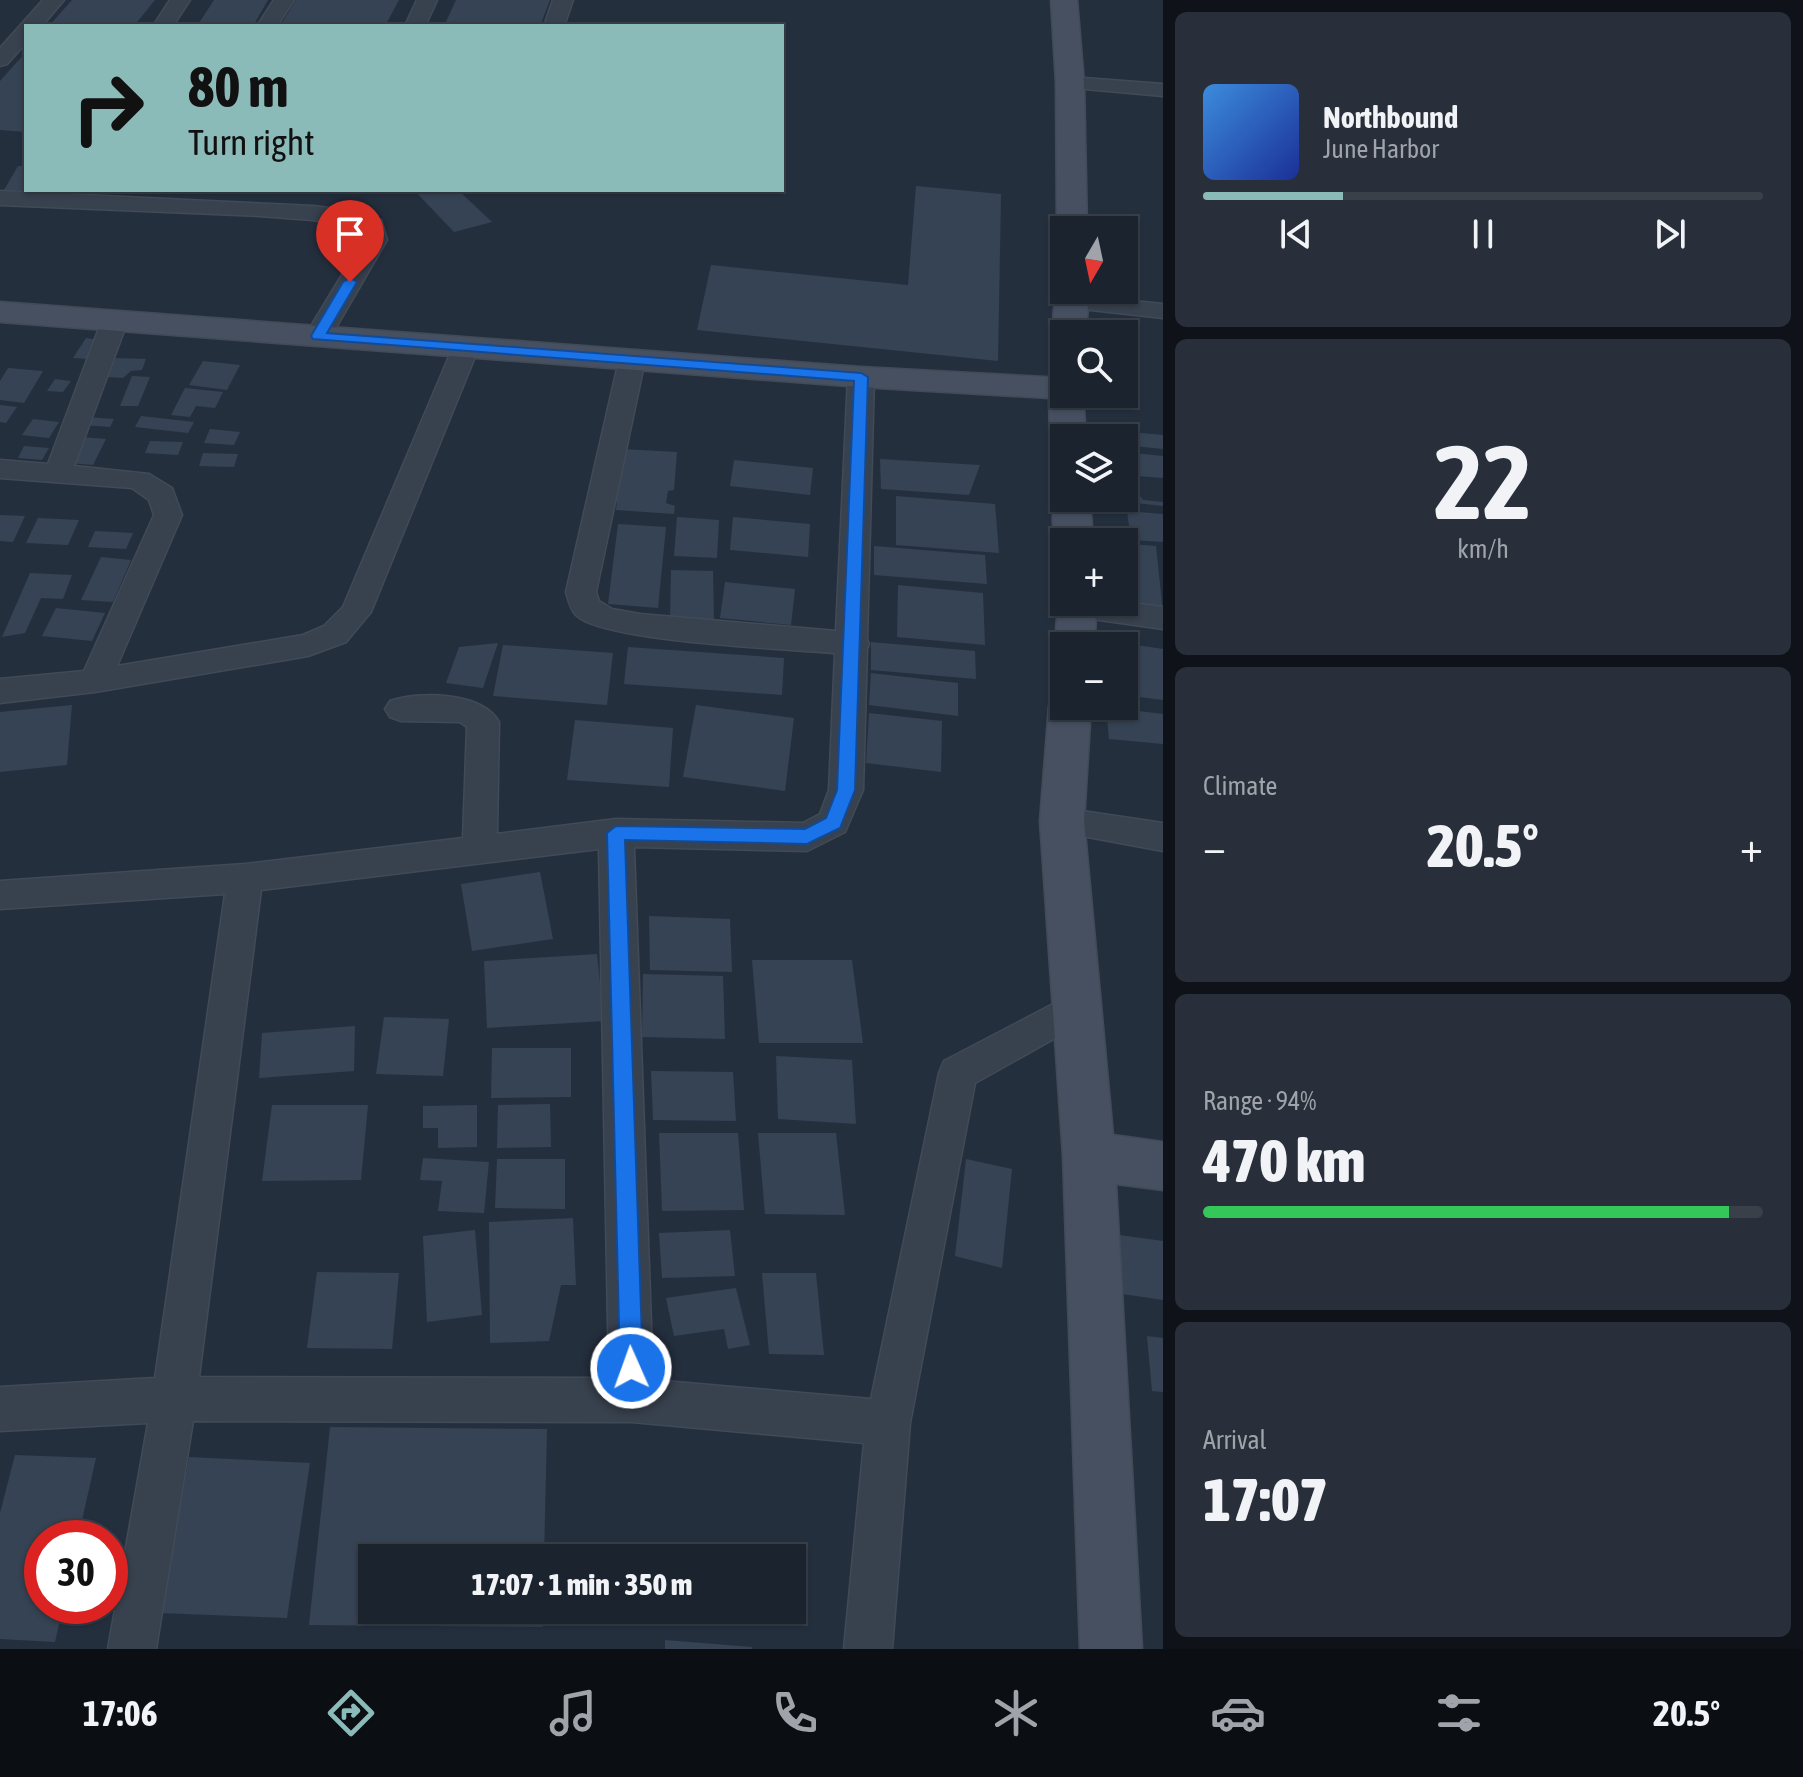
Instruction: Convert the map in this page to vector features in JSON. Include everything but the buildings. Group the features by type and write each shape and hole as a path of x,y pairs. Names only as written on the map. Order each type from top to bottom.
{"street":[{"path":"33,24 54,0"},
{"path":"164,24 180,0"},
{"path":"268,24 284,0"},
{"path":"416,24 427,0"},
{"path":"555,24 563,0"},
{"path":"1064,0 1070,83 1072,216"},
{"path":"0,60 24,33"},
{"path":"1070,83 1163,90"},
{"path":"0,198 312,212 366,219 373,225 375,240 318,336"},
{"path":"0,221 25,201"},
{"path":"1121,304 1163,311"},
{"path":"0,312 861,377 1050,387"},
{"path":"58,473 115,320"},
{"path":"0,691 95,681 308,645 335,634 356,612 466,347"},
{"path":"632,360 581,592 586,607 604,618 640,625 854,644"},
{"path":"0,895 245,878 616,833 807,837 833,823 846,790 854,644 861,377"},
{"path":"0,469 139,480 162,495 168,515 95,681"},
{"path":"1138,614 1163,618"},
{"path":"401,709 467,710 483,722 480,850"},
{"path":"1069,720 1062,821 1089,1156 1111,1649"},
{"path":"1062,821 1163,837"},
{"path":"616,833 632,1400"},
{"path":"132,1649 174,1399 245,878"},
{"path":"868,1649 888,1423 958,1073 1078,1007"},
{"path":"1089,1156 1163,1166"},
{"path":"0,1409 174,1399 632,1400 888,1423"}],"route":[{"path":"350,282 318,336 861,377 854,644 846,790 833,823 807,837 616,833 631,1368"}]}
